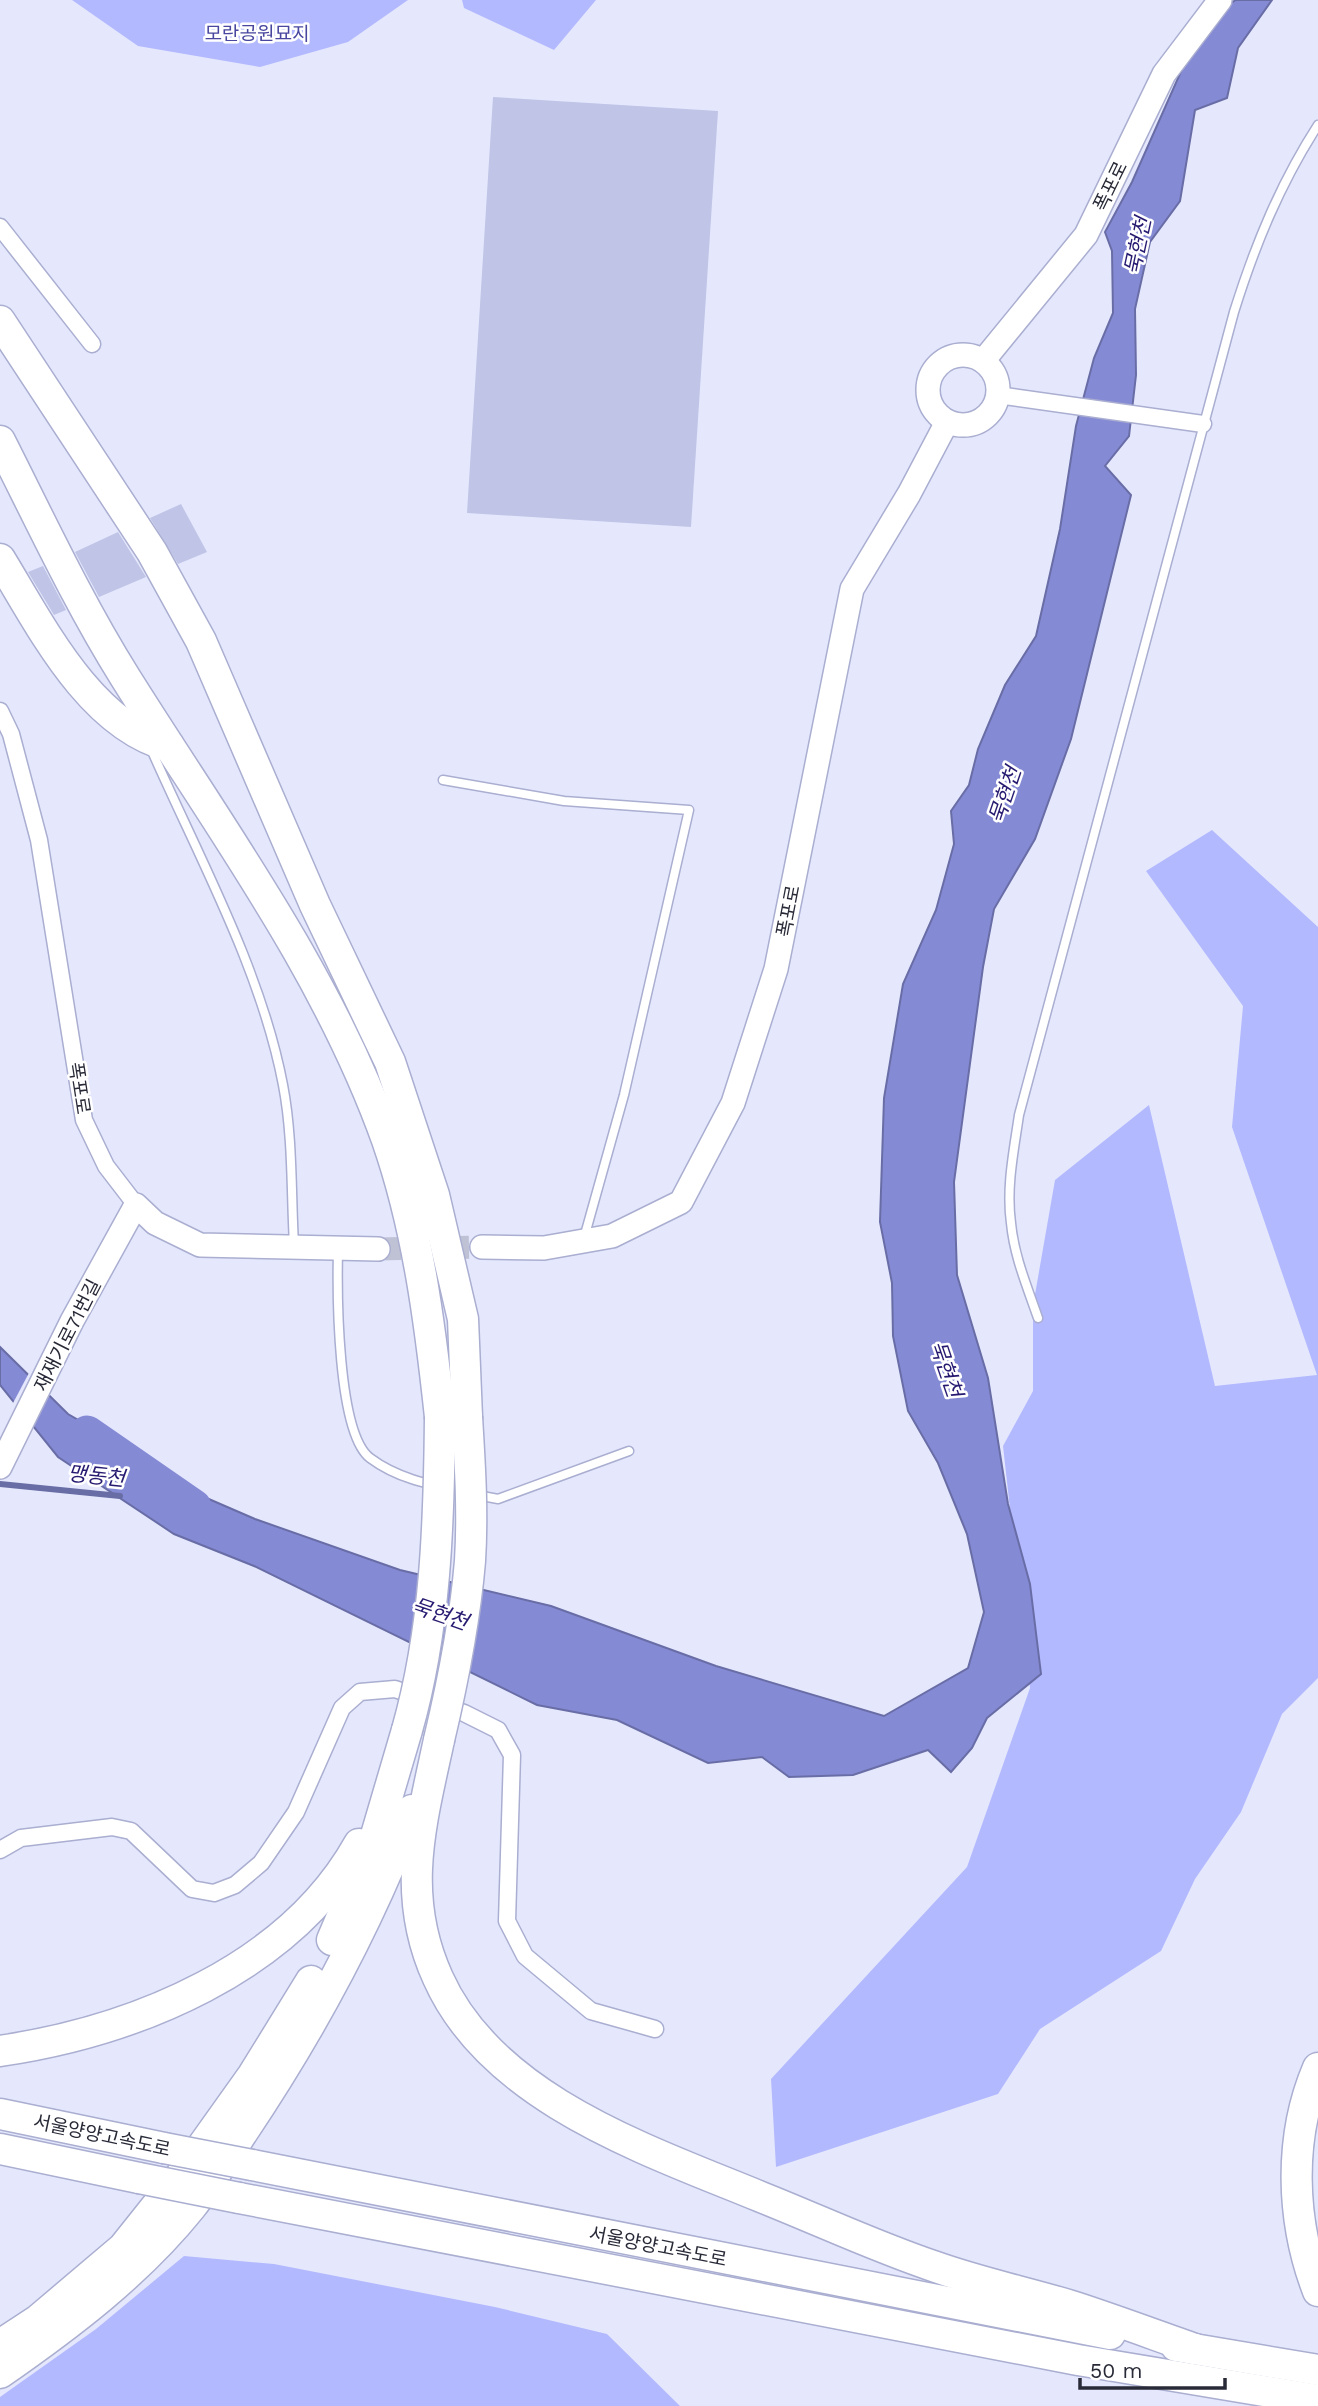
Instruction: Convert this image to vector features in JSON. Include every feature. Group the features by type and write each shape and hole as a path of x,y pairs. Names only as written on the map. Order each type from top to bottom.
{"highway":[{"path":"0,321 152,552 201,641 315,905 385,1050 420,1146 463,1320 432,1600 408,1730 374,1842 320,1966 253,2075 186,2169 123,2248 38,2320 0,2346"},
{"path":"0,442 158,743 291,937 331,1008 387,1140 454,1417 470,1559 453,1683 417,1843 415,1887 427,1951 452,2007 489,2052 519,2076 574,2114 637,2146 935,2267 1075,2307 1195,2349"},
{"path":"0,559 68,667 110,714 158,743"},
{"path":"0,2373 64,2329 101,2298 182,2217 213,2177 286,2069 349,1949 404,1832 439,1740"},
{"path":"0,2051 72,2038 122,2024 195,1991 243,1964 272,1943 320,1899 353,1855 390,1789"},
{"path":"1318,2068 1303,2116 1296,2175 1307,2263 1318,2291"},
{"name":"서울양양고속도로","path":"0,2114 1028,2320 1318,2370"},
{"path":"1318,2125 1314,2177 1318,2211"},
{"name":"서울양양고속도로","path":"0,2148 239,2198 1105,2365 1318,2400"},
{"path":"1105,2365 1243,2406"}],"main road":[{"name":"폭포로","path":"983,361 1086,235 1164,74 1220,0"},
{"path":"968,355 983,361 998,383 998,395 993,409 985,418 971,425 947,422 937,415 928,399 931,374 939,364 955,356 968,355"},
{"name":"폭포로","path":"482,1247 544,1248 612,1236 681,1202 733,1102 776,969 852,589 909,495 947,422"},
{"name":"폭포로","path":"136,1205 155,1223 201,1245 294,1245 378,1249"},
{"name":"재재기로71번길","path":"0,1466 72,1321 136,1205"}],"street":[{"path":"0,227 92,344"},
{"path":"998,395 1203,424"},
{"name":"폭포로","path":"0,711 11,734 39,840 84,1120 107,1166 136,1205"},
{"path":"0,1850 21,1838 112,1827 131,1831 192,1889 214,1892 235,1885 261,1863 296,1812 342,1708 360,1692 395,1689 464,1713 498,1730 512,1755 507,1921 525,1956 591,2011 655,2029"}],"lane":[{"path":"1038,1318 1017,1258 1010,1222 1010,1182 1019,1115 1203,424 1254,247 1274,200 1318,125"},
{"path":"158,743 251,972 275,1051 284,1087 294,1245"},
{"path":"443,780 564,801 689,810 624,1095 583,1241"},
{"path":"338,1247 336,1304 351,1428 368,1456 415,1482 498,1499 629,1451"}],"green space":[{"name":"모란공원묘지","path":"72,0 408,0 348,42 260,67 138,46"},
{"path":"462,0 596,0 554,50 464,8"},
{"path":"1212,830 1318,927 1318,1678 1282,1714 1241,1812 1195,1879 1161,1951 1040,2029 998,2094 776,2167 771,2079 967,1867 1030,1688 1003,1446 1033,1391 1033,1306 1055,1180 1149,1105 1215,1386 1317,1375 1232,1127 1243,1006 1146,871"},
{"path":"184,2256 274,2264 495,2307 607,2334 680,2406 0,2406 0,2397 96,2329"}],"water":[{"path":"1236,0 1272,0 1238,48 1227,98 1195,110 1180,201 1150,242 1135,309 1136,375 1129,436 1105,466 1131,495 1071,739 1035,839 994,909 983,967 954,1182 957,1275 988,1378 1008,1504 1030,1584 1041,1674 987,1718 972,1748 951,1772 928,1750 853,1775 789,1777 762,1757 708,1763 617,1720 537,1705 254,1566 174,1534 58,1457 0,1385 0,1347 68,1414 94,1429 145,1478 188,1490 255,1519 400,1570 551,1606 716,1666 884,1716 968,1668 984,1612 967,1534 938,1463 908,1411 893,1336 892,1283 880,1222 884,1098 903,984 936,910 954,844 951,811 969,785 978,749 1005,685 1036,636 1060,529 1076,426 1094,358 1113,313 1112,251 1105,232 1132,182 1194,42 1215,12"}],"pier":[{"path":"30,1371 51,1392 31,1430 12,1405"}],"building":[{"path":"493,97 718,111 691,527 467,513"},
{"path":"181,504 207,552 178,564 150,518"},
{"path":"118,532 146,577 99,597 75,552"},
{"path":"43,566 66,610 54,615 28,572"}],"waterway":[{"name":"묵현천","path":"87,1433 194,1507"},
{"name":"맹동천","path":"0,1484 120,1496"}],"tunnel":[{"path":"378,1249 482,1247"}]}
